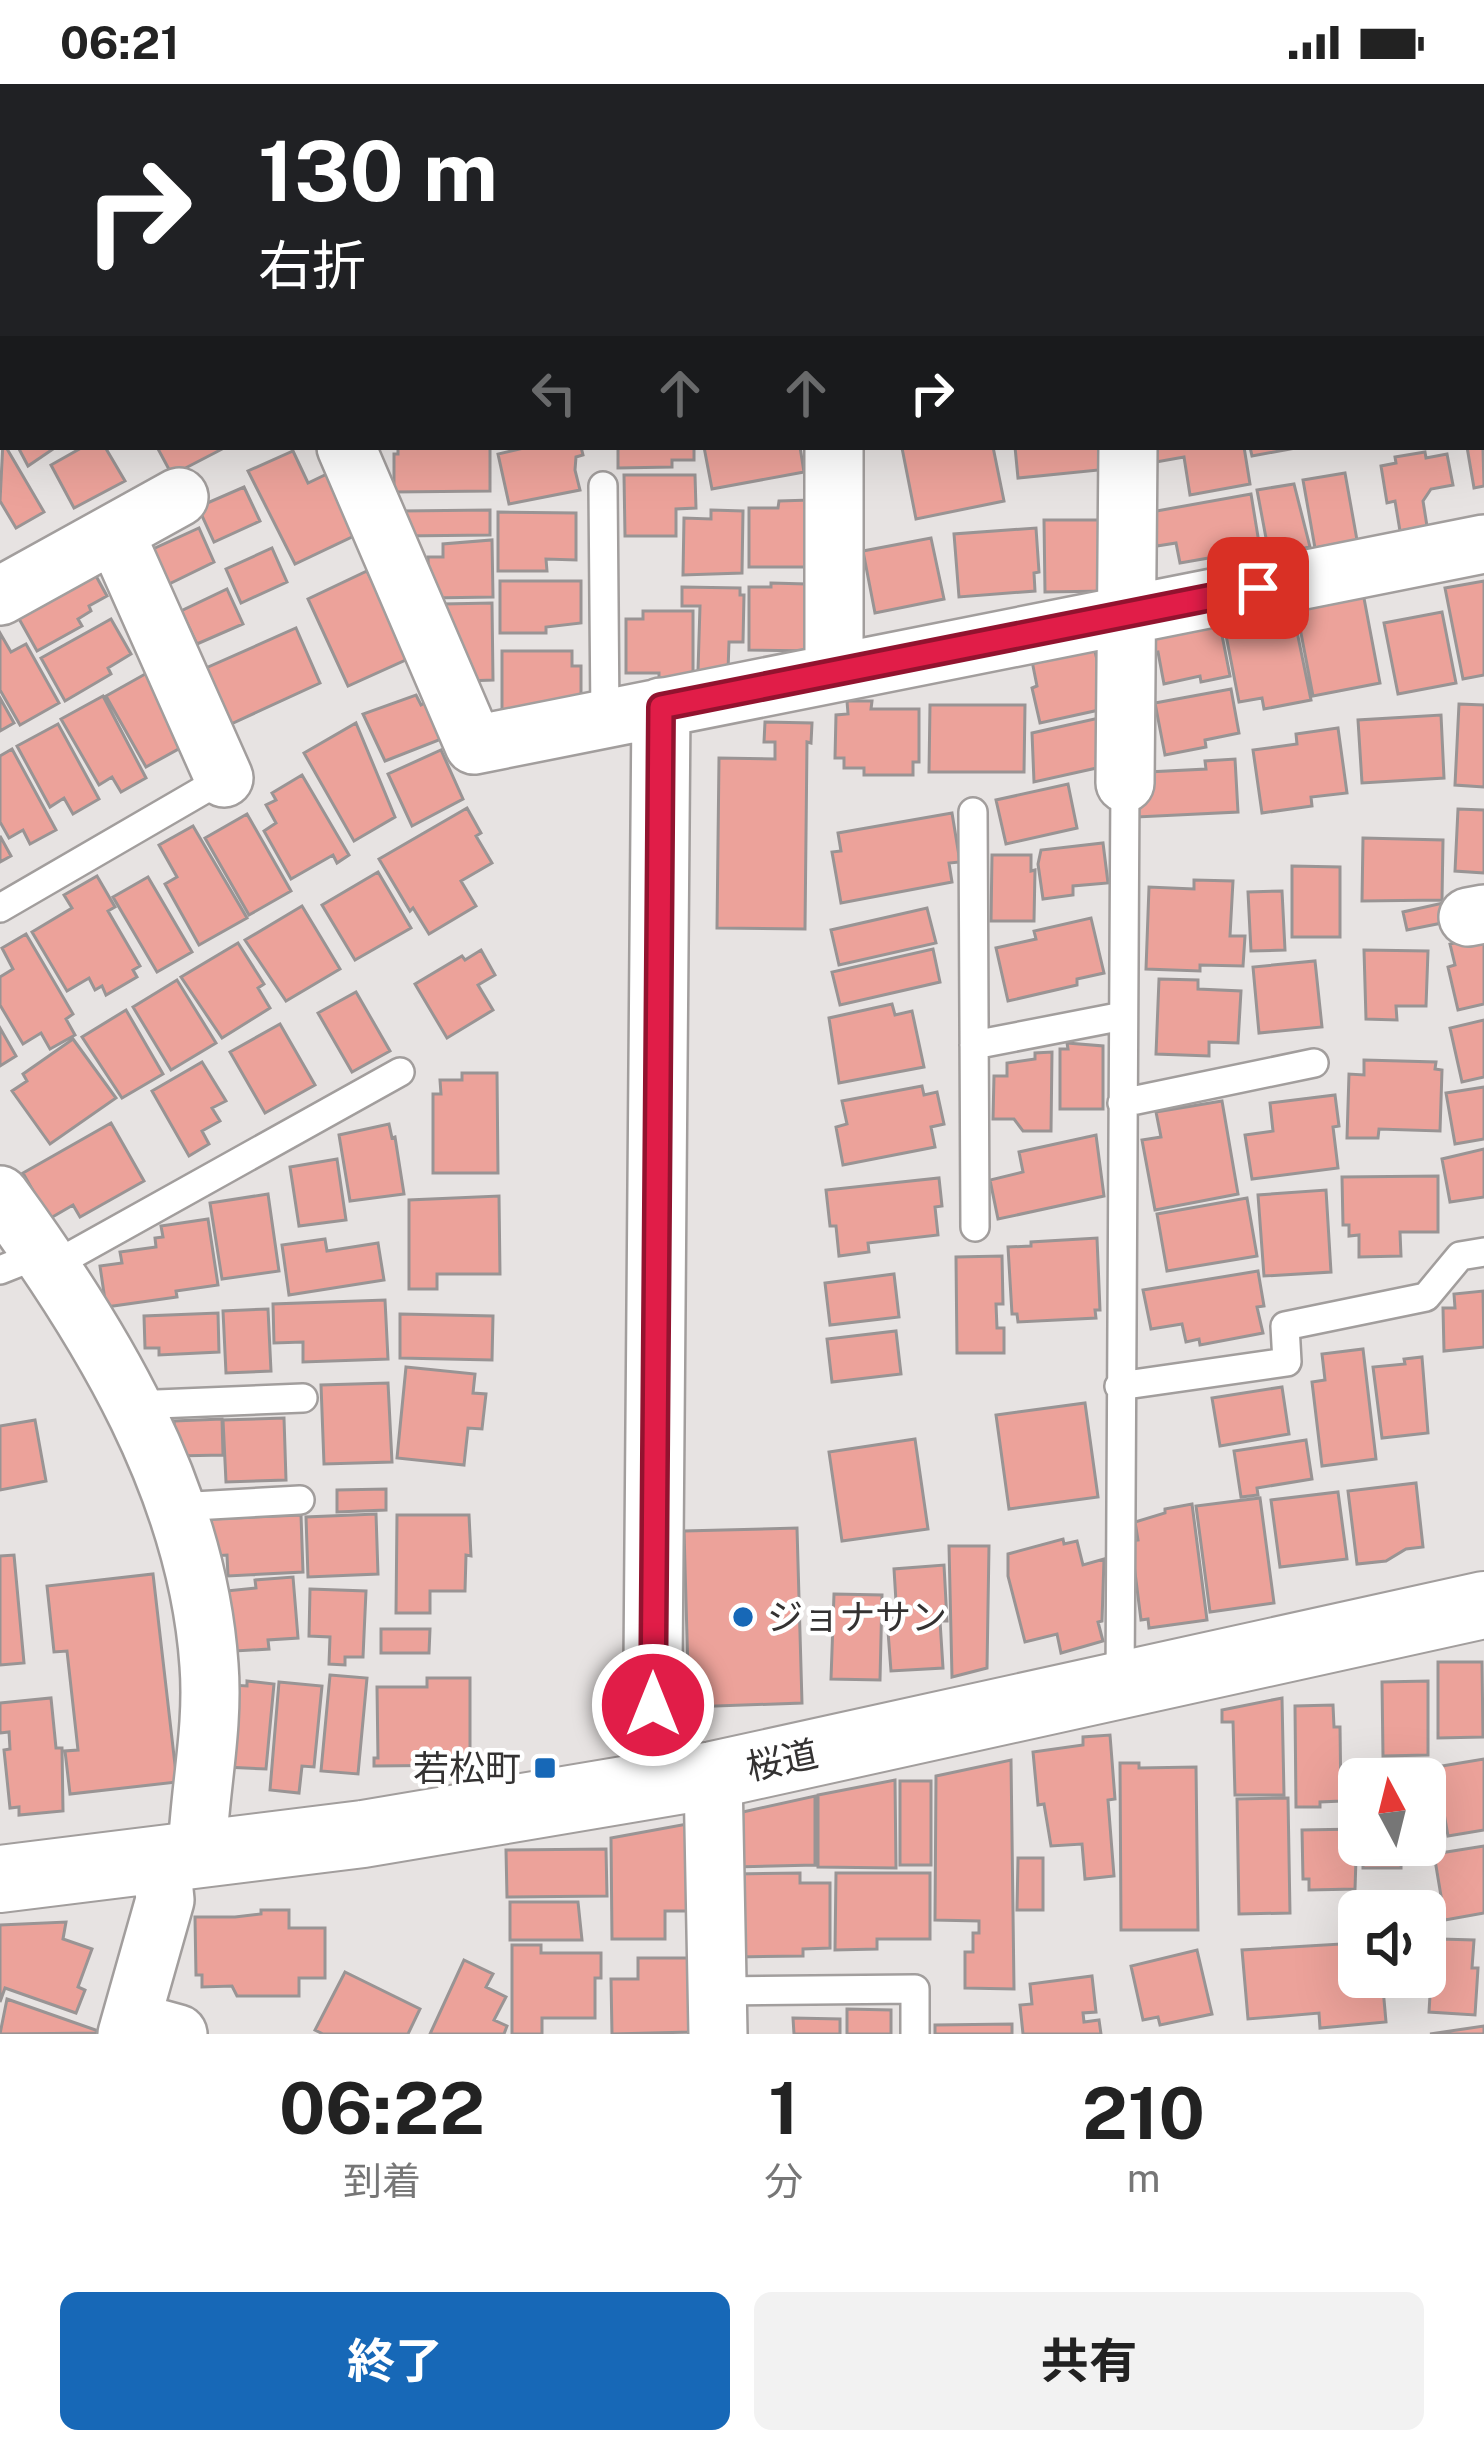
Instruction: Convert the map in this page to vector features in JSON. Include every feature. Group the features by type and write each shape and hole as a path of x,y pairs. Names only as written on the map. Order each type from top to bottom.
{"street":[{"path":"347,450 474,745 1484,544"},
{"path":"834,450 834,672"},
{"path":"1125,783 1128,450"},
{"path":"0,596 179,497"},
{"path":"115,533 224,778"},
{"path":"661,707 682,1780 717,2013"},
{"path":"0,1195 32,1263 104,1349 176,1507 194,1568 209,1664 209,1731 165,1900 145,2030"},
{"name":"桜道","path":"0,1879 363,1834 682,1780 1484,1605"}],"lane":[{"path":"603,486 604,719"},
{"path":"0,908 224,778"},
{"path":"1120,1688 1125,783"},
{"path":"973,812 975,1227"},
{"path":"974,1045 1123,1016"},
{"path":"1122,1103 1314,1063"},
{"path":"32,1263 400,1072"},
{"path":"1119,1386 1287,1362 1285,1326 1426,1298 1460,1256 1484,1252"},
{"path":"132,1405 303,1398"},
{"path":"176,1507 300,1500"},
{"path":"717,2013 915,1989 915,2034"}],"building":[{"path":"3,450 8,450 44,512 16,528 0,501"},
{"path":"20,450 52,450 28,466"},
{"path":"78,450 107,450 125,481 74,508 51,465"},
{"path":"159,450 220,450 172,475"},
{"path":"398,450 490,450 490,491 394,492 394,454"},
{"path":"582,450 575,470 580,490 509,504 498,454"},
{"path":"618,450 694,450 694,460 672,460 672,467 618,468"},
{"path":"705,450 800,450 804,472 712,489"},
{"path":"902,450 994,450 1004,501 916,519"},
{"path":"1015,450 1107,450 1109,469 1018,478"},
{"path":"1154,450 1244,450 1250,484 1190,495 1184,457 1156,462"},
{"path":"1251,450 1285,450 1252,456"},
{"path":"1468,450 1483,450 1484,486 1474,488"},
{"path":"293,451 308,483 327,474 356,535 295,564 248,471"},
{"path":"1425,452 1426,458 1447,454 1453,485 1431,489 1423,501 1427,526 1400,531 1395,501 1387,503 1381,466 1396,463 1395,457"},
{"path":"1345,473 1357,540 1315,548 1303,480"},
{"path":"624,475 695,475 696,508 676,509 676,536 625,536"},
{"path":"1294,484 1310,547 1269,554 1257,490"},
{"path":"244,487 260,521 214,542 198,507"},
{"path":"1251,494 1260,549 1180,563 1176,543 1157,546 1151,512"},
{"path":"811,500 812,567 749,567 749,508 778,508 779,501"},
{"path":"490,510 490,535 401,536 401,511"},
{"path":"711,510 743,511 742,573 683,575 684,518 711,519"},
{"path":"498,512 576,513 576,560 546,559 547,571 498,571"},
{"path":"1044,520 1107,520 1107,591 1045,592"},
{"path":"199,528 214,562 169,584 153,549"},
{"path":"1036,528 1039,572 1034,573 1035,591 959,597 954,534"},
{"path":"931,538 944,599 875,613 863,551"},
{"path":"492,540 493,597 429,598 428,557 443,557 443,544"},
{"path":"272,548 287,582 241,603 226,569"},
{"path":"90,565 107,596 78,619 82,626 37,651 13,608"},
{"path":"367,571 410,658 348,686 308,599"},
{"path":"500,581 581,581 581,623 546,627 546,633 500,633"},
{"path":"1484,581 1484,675 1463,679 1445,588"},
{"path":"771,583 806,584 813,651 749,650 749,587 771,587"},
{"path":"682,587 740,588 744,595 743,642 729,642 728,671 698,671 700,606 682,606"},
{"path":"227,589 243,624 197,644 181,611"},
{"path":"1363,593 1380,683 1313,696 1296,607"},
{"path":"492,603 493,680 466,681 444,604"},
{"path":"643,611 693,611 693,680 626,673 626,619 643,619"},
{"path":"1442,612 1456,683 1398,694 1384,623"},
{"path":"1294,617 1311,700 1264,709 1262,698 1239,702 1225,630"},
{"path":"111,619 131,654 108,668 111,674 65,701 41,658"},
{"path":"1219,620 1230,676 1201,682 1200,676 1164,684 1151,639"},
{"path":"296,628 320,683 231,724 206,668"},
{"path":"0,633 11,652 26,644 59,703 20,725 0,690"},
{"path":"1094,647 1108,708 1040,723 1032,661"},
{"path":"502,651 572,651 572,666 581,666 581,697 502,716"},
{"path":"147,673 182,747 146,767 106,696"},
{"path":"1231,689 1239,733 1205,740 1206,747 1165,755 1155,703"},
{"path":"416,695 421,705 428,701 444,738 385,761 363,714"},
{"path":"103,696 146,778 121,792 112,777 99,785 61,719"},
{"path":"0,698 14,723 0,731"},
{"path":"847,701 872,701 871,709 919,709 919,762 913,762 913,775 864,775 864,768 844,768 844,758 835,758 836,715 848,714"},
{"path":"1459,704 1484,705 1484,787 1455,785"},
{"path":"930,705 1025,705 1024,772 929,772"},
{"path":"1441,715 1444,778 1362,783 1358,720"},
{"path":"1099,718 1110,765 1034,782 1032,733"},
{"path":"765,722 812,723 811,743 807,742 805,929 717,928 719,758 775,759 775,742 764,742"},
{"path":"356,723 395,817 354,841 304,753"},
{"path":"58,724 99,799 73,814 64,798 50,807 17,746"},
{"path":"1338,728 1347,793 1311,797 1312,806 1262,813 1253,750 1297,744 1296,734"},
{"path":"12,749 56,830 30,844 23,830 9,838 0,822 0,756"},
{"path":"441,750 463,799 412,826 388,774"},
{"path":"1235,759 1238,812 1137,817 1135,801 1148,772 1206,769 1205,761"},
{"path":"302,775 349,855 337,863 333,855 291,879 264,831 276,823 266,805 276,800 272,793"},
{"path":"1068,784 1077,828 1006,844 996,800"},
{"path":"467,808 492,863 461,881 476,906 429,934 379,859"},
{"path":"1458,809 1484,810 1484,873 1455,871"},
{"path":"952,813 960,862 949,863 952,882 841,903 832,852 841,851 838,833"},
{"path":"247,814 291,891 249,915 205,838"},
{"path":"193,826 247,918 199,945 165,884 177,877 159,845"},
{"path":"0,836 11,856 0,862"},
{"path":"1363,838 1443,840 1442,900 1362,901"},
{"path":"1103,843 1108,883 1073,886 1073,895 1043,899 1041,850"},
{"path":"992,855 1031,855 1034,921 991,921"},
{"path":"1292,866 1340,867 1340,937 1292,937"},
{"path":"378,872 411,928 355,960 322,905"},
{"path":"97,876 115,907 108,911 140,966 133,970 137,977 106,995 102,986 95,990 89,978 67,991 32,932 72,908 64,895"},
{"path":"148,877 192,952 157,972 113,897"},
{"path":"1194,880 1233,881 1230,936 1245,936 1243,966 1200,965 1200,971 1146,969 1149,887 1194,889"},
{"path":"1282,891 1285,950 1251,951 1248,892"},
{"path":"1443,903 1447,922 1407,930 1403,912"},
{"path":"302,906 340,969 286,1001 245,940"},
{"path":"927,908 936,943 839,965 831,930"},
{"path":"1091,918 1104,973 1077,979 1077,985 1008,1001 996,948 1036,939 1034,931"},
{"path":"26,934 73,1014 66,1019 75,1035 50,1049 41,1033 23,1044 0,1005 0,977 13,969 2,948"},
{"path":"1484,936 1484,1004 1458,1010 1448,967 1455,965 1450,944"},
{"path":"238,943 264,984 258,988 270,1008 222,1038 181,977"},
{"path":"933,949 940,982 840,1005 832,972"},
{"path":"481,950 495,975 478,985 493,1010 447,1038 415,984"},
{"path":"1364,950 1428,951 1426,1006 1396,1006 1397,1020 1366,1019"},
{"path":"1315,961 1322,1027 1259,1033 1253,967"},
{"path":"1159,979 1198,980 1198,989 1241,991 1238,1043 1209,1042 1209,1056 1156,1054"},
{"path":"177,980 216,1043 171,1070 133,1007"},
{"path":"356,992 390,1051 352,1072 318,1013"},
{"path":"892,1004 895,1015 912,1011 924,1067 839,1083 829,1018"},
{"path":"126,1010 163,1074 122,1098 82,1037"},
{"path":"1484,1020 1484,1077 1462,1082 1450,1028"},
{"path":"280,1024 315,1085 265,1113 230,1052"},
{"path":"0,1028 16,1056 0,1066"},
{"path":"73,1039 116,1098 50,1144 12,1091 27,1081 23,1074"},
{"path":"1067,1043 1103,1046 1103,1109 1060,1109 1060,1049 1068,1049"},
{"path":"1052,1052 1051,1131 1023,1131 1014,1119 993,1119 994,1076 1007,1076 1007,1063"},
{"path":"1364,1060 1436,1062 1435,1069 1442,1070 1440,1131 1379,1129 1378,1138 1347,1138 1349,1074 1364,1075"},
{"path":"202,1062 226,1101 212,1108 220,1121 202,1131 209,1144 189,1156 152,1091"},
{"path":"462,1073 497,1073 498,1173 433,1173 433,1094 441,1094 440,1080 462,1080"},
{"path":"922,1086 924,1095 937,1092 944,1124 931,1127 935,1147 843,1165 836,1127 847,1124 842,1101"},
{"path":"1484,1087 1484,1139 1455,1144 1446,1093"},
{"path":"1335,1095 1338,1168 1252,1179 1245,1135 1273,1131 1270,1103"},
{"path":"1222,1101 1238,1194 1155,1210 1142,1140 1161,1137 1156,1112"},
{"path":"111,1123 144,1181 80,1217 73,1205 49,1219 23,1173"},
{"path":"389,1124 404,1194 350,1201 339,1135"},
{"path":"1096,1135 1104,1196 998,1219 990,1180 1023,1172 1019,1152"},
{"path":"1484,1149 1484,1197 1450,1202 1442,1159"},
{"path":"337,1159 346,1220 299,1226 290,1167"},
{"path":"1438,1176 1438,1232 1400,1232 1401,1256 1359,1257 1359,1235 1349,1236 1349,1225 1343,1225 1342,1177"},
{"path":"939,1178 938,1235 868,1243 869,1252 839,1256 826,1190"},
{"path":"1326,1190 1331,1272 1264,1276 1258,1195"},
{"path":"268,1194 279,1271 222,1279 210,1203"},
{"path":"499,1196 500,1274 437,1274 437,1289 409,1289 409,1200"},
{"path":"1247,1198 1257,1256 1167,1271 1157,1214"},
{"path":"208,1219 218,1285 176,1291 177,1297 106,1307 100,1266 122,1263 120,1252 156,1247 155,1238 163,1237 161,1226"},
{"path":"1097,1238 1100,1310 1095,1310 1096,1318 1018,1322 1017,1314 1012,1314 1008,1247"},
{"path":"325,1239 327,1251 378,1243 384,1280 289,1295 282,1245"},
{"path":"1002,1256 1003,1304 996,1304 997,1328 1004,1328 1004,1353 957,1353 956,1257"},
{"path":"1258,1271 1264,1306 1257,1307 1263,1333 1200,1345 1199,1339 1186,1342 1182,1324 1151,1329 1143,1290"},
{"path":"894,1274 899,1317 830,1325 825,1283"},
{"path":"1483,1291 1484,1347 1444,1351 1443,1308 1455,1308 1454,1294"},
{"path":"385,1300 388,1359 303,1362 303,1342 274,1343 273,1304"},
{"path":"268,1309 271,1371 226,1373 223,1311"},
{"path":"218,1313 219,1352 159,1355 159,1348 145,1348 144,1316"},
{"path":"400,1314 493,1316 492,1360 400,1358"},
{"path":"896,1331 901,1374 832,1382 827,1339"},
{"path":"1363,1349 1376,1459 1322,1466 1312,1382 1325,1380 1322,1354"},
{"path":"1422,1357 1428,1433 1382,1438 1373,1367"},
{"path":"406,1367 475,1374 473,1393 486,1394 482,1429 468,1428 464,1465 397,1458"},
{"path":"388,1383 392,1462 324,1464 321,1385"},
{"path":"1282,1387 1289,1434 1220,1446 1212,1398"},
{"path":"1085,1403 1098,1497 1009,1509 996,1415"},
{"path":"284,1418 286,1480 226,1482 223,1420"},
{"path":"222,1419 223,1455 175,1456 174,1421"},
{"path":"35,1420 46,1481 0,1490 0,1426"},
{"path":"915,1439 928,1529 842,1541 829,1452"},
{"path":"1306,1440 1312,1479 1257,1488 1258,1495 1241,1497 1234,1451"},
{"path":"1416,1483 1423,1547 1406,1549 1386,1561 1357,1564 1348,1491"},
{"path":"386,1489 386,1510 337,1512 337,1490"},
{"path":"1338,1492 1347,1559 1280,1567 1271,1500"},
{"path":"1260,1498 1274,1603 1210,1612 1196,1506"},
{"path":"1192,1504 1207,1620 1149,1628 1148,1619 1141,1620 1131,1541 1138,1540 1135,1522"},
{"path":"376,1514 378,1574 308,1577 306,1517"},
{"path":"301,1515 303,1572 228,1576 227,1555 213,1556 211,1519"},
{"path":"397,1515 469,1515 471,1556 466,1555 465,1591 430,1591 430,1613 396,1613"},
{"name":"ジョナサン","path":"797,1528 802,1703 689,1707 684,1531"},
{"path":"1063,1539 1064,1544 1077,1541 1083,1565 1104,1559 1102,1621 1098,1622 1103,1641 1061,1653 1057,1634 1025,1642 1008,1576 1008,1554"},
{"path":"949,1546 989,1546 987,1668 952,1677"},
{"path":"14,1555 24,1663 0,1665 0,1556"},
{"path":"944,1565 943,1668 891,1671 887,1618 897,1618 894,1569"},
{"path":"153,1574 177,1782 70,1794 65,1751 78,1750 67,1651 54,1652 47,1586"},
{"path":"293,1577 298,1638 268,1640 269,1649 235,1651 226,1591 256,1588 255,1580"},
{"path":"310,1589 366,1591 363,1657 345,1657 345,1665 329,1664 330,1637 309,1636"},
{"path":"834,1594 882,1595 880,1680 831,1679"},
{"path":"381,1629 430,1629 429,1653 381,1653"},
{"path":"1438,1662 1482,1662 1483,1737 1438,1738"},
{"path":"330,1675 367,1678 358,1774 321,1771"},
{"path":"427,1678 470,1678 470,1757 475,1758 475,1765 374,1766 378,1758 377,1687 427,1687"},
{"path":"247,1681 274,1684 266,1769 225,1767 232,1685 247,1686"},
{"path":"1428,1681 1428,1755 1383,1756 1382,1682"},
{"path":"279,1682 322,1686 314,1767 302,1766 299,1793 270,1790"},
{"path":"51,1698 56,1748 62,1748 63,1811 19,1815 19,1807 10,1808 4,1750 10,1749 9,1732 0,1733 0,1703"},
{"path":"1282,1698 1284,1795 1235,1795 1233,1722 1222,1722 1222,1710"},
{"path":"1333,1705 1334,1727 1340,1727 1338,1801 1296,1807 1295,1706"},
{"path":"1110,1735 1115,1799 1108,1800 1114,1876 1085,1879 1082,1844 1051,1846 1044,1804 1038,1805 1033,1752 1083,1745 1083,1737"},
{"path":"1484,1759 1484,1830 1448,1836 1446,1765"},
{"path":"1011,1760 1014,1989 965,1988 965,1952 973,1952 973,1933 979,1933 979,1921 935,1920 936,1776"},
{"path":"1120,1763 1139,1763 1139,1768 1196,1767 1198,1930 1121,1930"},
{"path":"895,1780 896,1868 818,1867 818,1795"},
{"path":"900,1781 931,1781 931,1865 900,1865"},
{"path":"815,1796 815,1865 734,1867 734,1814"},
{"path":"1288,1798 1290,1913 1239,1914 1237,1799"},
{"path":"698,1822 697,1911 665,1911 665,1939 612,1939 611,1838"},
{"path":"1338,1829 1338,1866 1356,1866 1355,1889 1309,1890 1309,1879 1303,1879 1302,1830"},
{"path":"1484,1846 1484,1913 1446,1920 1446,1890 1440,1890 1436,1866 1446,1866 1446,1852"},
{"path":"606,1849 607,1896 507,1897 506,1850"},
{"path":"1018,1858 1043,1858 1043,1910 1017,1910"},
{"path":"800,1873 800,1883 830,1883 830,1948 803,1949 803,1956 737,1957 736,1874"},
{"path":"836,1873 930,1873 930,1939 877,1939 877,1949 835,1950"},
{"path":"510,1902 578,1902 582,1940 510,1940"},
{"path":"261,1910 289,1910 289,1928 325,1928 325,1978 299,1978 299,1996 237,1996 232,1986 202,1987 202,1975 196,1975 195,1917 235,1917 261,1914"},
{"path":"66,1922 63,1939 92,1949 78,1987 85,1990 76,2013 5,1988 0,2002 0,1925"},
{"path":"1446,1939 1474,1940 1472,1968 1478,1968 1475,2015 1429,2012 1430,1998 1446,1998"},
{"path":"1338,1944 1338,1998 1384,1998 1386,2022 1320,2028 1319,2013 1248,2019 1242,1950"},
{"path":"512,1945 541,1945 541,1953 601,1953 601,1978 595,1978 595,2018 542,2018 542,2034 512,2034"},
{"path":"1197,1950 1212,2014 1160,2025 1158,2017 1143,2020 1131,1966"},
{"path":"638,1958 691,1958 692,2032 612,2034 611,1979 638,1979"},
{"path":"464,1960 493,1974 486,1987 506,1997 494,2020 507,2026 504,2034 430,2034"},
{"path":"345,1972 420,2009 408,2034 323,2034 315,2030"},
{"path":"1092,1976 1096,2012 1083,2013 1084,2022 1099,2020 1101,2034 1023,2034 1020,2005 1032,2004 1030,1984"},
{"path":"7,1999 104,2033 0,2034"},
{"path":"847,2009 891,2010 891,2034 847,2034"},
{"path":"793,2018 840,2019 840,2034 794,2034"},
{"path":"1012,2024 1012,2034 935,2034 935,2025"},
{"path":"1484,2026 1484,2034 1430,2034"}],"place":[{"name":"ジョナサン","path":"743,1617"},
{"name":"若松町","path":"545,1768"}],"route":[{"path":"653,1705 661,707 1258,588"}]}
